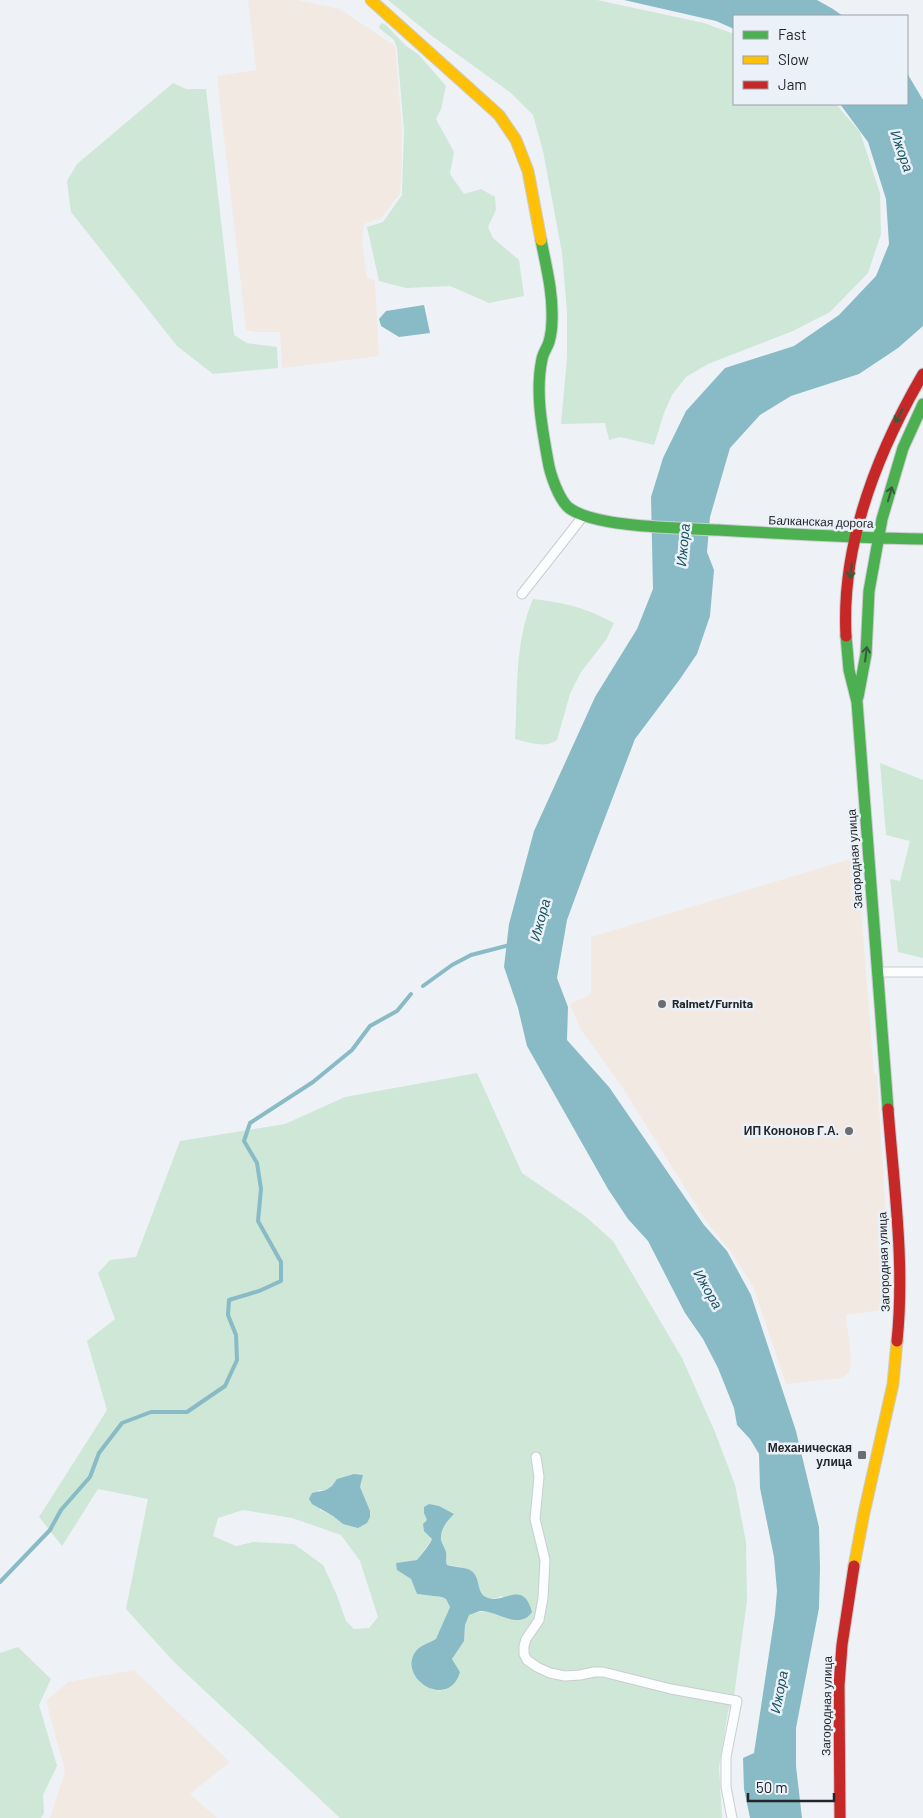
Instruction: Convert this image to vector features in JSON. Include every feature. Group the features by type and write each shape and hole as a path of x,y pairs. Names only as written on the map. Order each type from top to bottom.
{"main road":[{"path":"371,0 499,115 516,140 528,171 551,291 552,320 549,341 542,357 539,379 540,407 548,463 560,497 570,508 584,515"},
{"name":"Загородная улица","path":"840,1818 839,1685 842,1646 864,1513 893,1384 900,1313 897,1235 857,702 848,666 848,601 856,538 876,467 898,418 923,374"},
{"name":"Загородная улица","path":"857,702 867,648 869,592 878,538 896,471 911,429 923,404"},
{"name":"Балканская дорога","path":"584,515 601,520 647,526 717,531 856,538 923,538"}],"street":[{"path":"522,594 584,515"},
{"path":"877,972 923,972"},
{"path":"536,1457 539,1476 535,1520 545,1560 542,1609 539,1620 526,1639 524,1654 527,1660 537,1668 565,1676 603,1672 671,1689 737,1701 726,1757 726,1787 732,1818"}],"shaded area":[{"path":"248,0 297,0 340,9 395,46 402,128 400,194 381,218 364,224 362,242 367,278 375,280 379,356 282,368 280,332 246,330 217,76 256,70"},
{"path":"857,857 874,1074 877,1074 892,1309 846,1315 851,1358 850,1371 842,1378 786,1384 753,1286 731,1252 704,1218 621,1085 581,1030 570,1004 591,994 591,937"},
{"path":"134,1670 230,1762 190,1794 217,1818 50,1818 65,1771 46,1701 68,1682"}],"green space":[{"path":"388,0 597,0 704,23 733,34 733,105 837,105 860,132 880,193 881,234 868,273 830,312 793,331 708,364 686,377 672,395 654,445 620,437 609,440 605,423 561,424 567,358 567,311 562,253 543,151 533,115 511,93 432,36"},
{"path":"381,23 386,25 405,45 419,55 446,86 441,109 436,119 454,152 450,174 464,194 481,189 495,197 496,210 488,227 493,238 519,260 524,296 489,303 450,286 406,288 379,281 367,227 383,222 402,195 404,130 397,48 394,40 379,28"},
{"path":"173,83 186,89 206,89 234,335 247,343 277,347 278,368 213,374 177,346 71,212 67,181 77,164"},
{"path":"533,599 575,606 614,623 606,640 581,672 570,694 557,740 547,744 536,744 515,739 520,650 527,616"},
{"path":"880,763 923,780 923,958 898,952 890,879 900,881 910,841 886,835"},
{"path":"477,1073 522,1173 585,1216 613,1241 682,1358 715,1432 735,1485 746,1542 747,1601 734,1696 728,1712 719,1767 722,1818 340,1818 173,1661 126,1609 148,1499 98,1489 62,1546 39,1517 107,1410 87,1341 115,1319 98,1273 110,1260 136,1257 180,1141 285,1124 345,1097","holes":["362,1482 343,1524 333,1516 320,1510 318,1490","243,1510 292,1518 341,1535 360,1561 378,1617 369,1628 354,1629 346,1621 323,1565 294,1544 253,1542 236,1546 213,1536 218,1518","454,1514 444,1526 441,1536 441,1542 446,1552 447,1565 461,1567 469,1573 474,1578 479,1590 487,1598 493,1599 502,1596 507,1618 488,1612 469,1615 465,1625 464,1640 452,1659 460,1672 452,1684 442,1690 431,1689 429,1643 436,1640 450,1607 446,1599 442,1597 417,1594 411,1579 397,1570 397,1563 417,1560 432,1539 427,1520"]},
{"path":"18,1647 51,1679 39,1705 57,1766 43,1795 44,1813 41,1818 0,1818 0,1653"}],"water":[{"path":"624,0 817,0 842,15 733,15 733,29 716,21"},
{"name":"Ижора","path":"908,75 923,100 923,326 898,348 859,374 791,396 760,415 730,448 710,517 707,552 714,570 710,616 697,654 635,739 567,920 557,978 568,1007 567,1040 609,1087 704,1225 727,1251 751,1295 796,1431 819,1527 819,1608 796,1728 796,1766 802,1818 750,1818 744,1789 743,1758 754,1753 777,1591 774,1557 760,1488 759,1454 750,1439 737,1425 734,1408 718,1368 703,1339 685,1313 648,1241 628,1219 608,1189 527,1046 518,1008 504,967 509,924 534,831 595,697 637,629 653,589 651,497 663,458 686,411 725,368 794,346 839,315 876,276 889,244 886,199 868,142 841,105 908,105"},
{"path":"424,305 430,333 399,337 381,326 379,319 386,311"},
{"path":"354,1474 363,1475 360,1487 370,1511 367,1523 358,1528 343,1524 312,1504 309,1499 312,1493 326,1490 337,1479"},
{"path":"429,1504 439,1506 454,1514 444,1526 441,1536 441,1542 446,1552 447,1565 465,1568 474,1573 481,1593 488,1598 494,1599 513,1595 524,1597 532,1612 521,1620 514,1620 480,1611 469,1615 465,1625 464,1641 452,1659 460,1672 454,1683 446,1689 437,1690 428,1687 420,1681 414,1673 412,1664 414,1654 418,1649 436,1639 450,1607 446,1599 442,1597 417,1594 411,1579 397,1570 396,1563 417,1560 431,1541 432,1539 424,1531 423,1524 427,1520 424,1507"}],"waterway":[{"path":"423,986 452,965 471,955 510,945"},
{"path":"0,1582 50,1530 61,1510 90,1477 99,1453 122,1423 151,1412 187,1412 225,1386 237,1360 236,1335 228,1315 229,1300 259,1291 281,1281 281,1262 258,1221 261,1189 257,1163 244,1141 250,1123 313,1082 352,1050 370,1026 397,1011 411,994"}],"traffic: fast":[{"path":"541,240 550,289 552,319 550,339 540,372 540,410 551,473 558,493 569,508 582,515 599,520 640,526 821,536 923,539"},
{"path":"858,697 866,654 869,591 882,519 903,448 923,404"},
{"path":"846,636 849,670 857,702 888,1109"}],"traffic: slow":[{"path":"371,0 499,115 516,140 528,171 541,240"},
{"path":"854,1566 893,1384 897,1341"}],"traffic: jam":[{"path":"846,636 846,601 849,567 865,500 891,435 923,374"},
{"path":"888,1109 899,1254 900,1284 897,1341"},
{"path":"840,1818 839,1685 842,1645 854,1566"}],"place":[{"name":"Ralmet/Furnita","path":"662,1004"},
{"name":"ИП Кононов Г.А.","path":"849,1131"},
{"name":"Механическая улица","path":"862,1455"}]}
